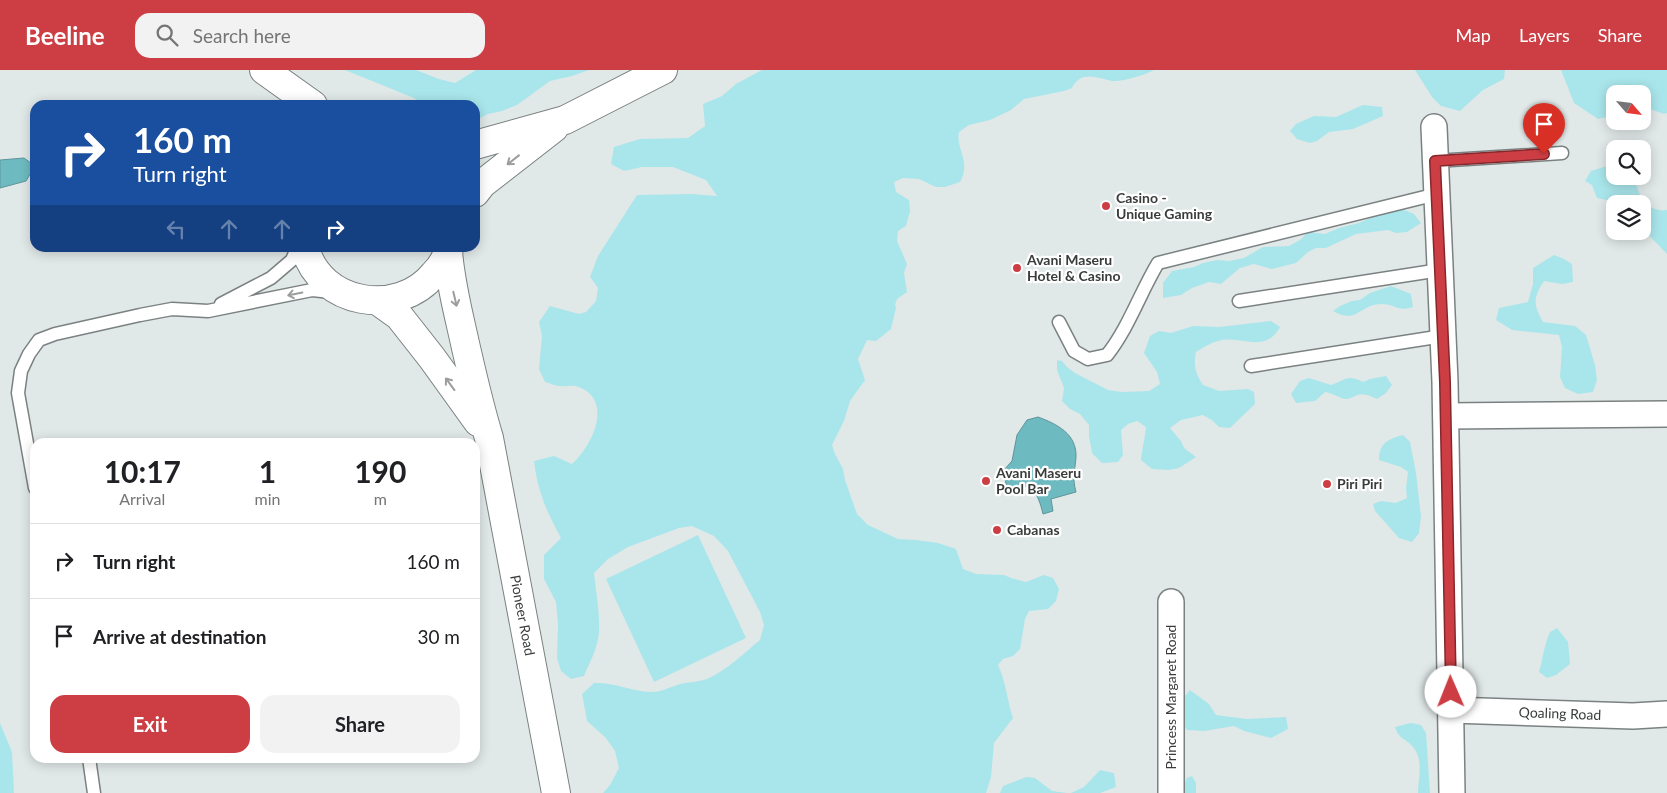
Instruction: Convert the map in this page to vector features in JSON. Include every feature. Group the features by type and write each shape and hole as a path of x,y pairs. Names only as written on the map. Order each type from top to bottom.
{"main road":[{"path":"258,70 273,100"},
{"path":"264,70 306,100"},
{"path":"480,187 565,120 663,70"},
{"path":"480,145 565,120"},
{"path":"306,252 316,270 328,283 343,294 360,300 378,301 396,299 413,292 428,281 440,267 448,252"},
{"name":"Pioneer Road","path":"449,252 449,270 476,394 489,438 556,793"},
{"name":"Pioneer Road","path":"378,301 399,316 432,358 489,438"}],"street":[{"path":"1434,128 1446,416 1452,793"},
{"path":"1446,416 1667,414"},
{"name":"Princess Margaret Road","path":"1171,602 1171,793"},
{"name":"Qoaling Road","path":"1452,710 1633,716 1667,714"}],"lane":[{"path":"1435,161 1562,153"},
{"path":"1060,322 1074,351 1088,359 1107,355 1120,339 1147,281 1158,263 1437,194"},
{"path":"208,311 271,278 292,260 295,252"},
{"path":"1239,301 1440,270"},
{"path":"30,460 18,393 20,371 39,340 55,334 140,315 172,310 208,311 312,290 343,294"},
{"path":"1251,366 1443,336"},
{"path":"90,763 94,793"}],"shaded area":[{"path":"345,70 416,70 455,83 476,70 589,70 550,81 517,105 480,118 480,100 417,100"},
{"path":"762,70 1154,70 1133,78 1116,81 1084,77 1076,82 1072,88 1024,99 1011,110 990,120 969,125 959,132 958,137 964,160 964,173 960,182 945,187 936,187 919,179 903,178 894,182 896,192 909,200 910,211 906,226 898,231 897,241 907,264 904,273 907,292 897,299 891,329 876,341 867,340 858,359 865,380 850,401 844,421 832,445 843,469 857,514 868,525 898,539 938,543 956,549 963,569 976,574 1004,575 1026,582 1044,575 1053,578 1059,589 1056,601 1048,609 1029,611 1025,619 1020,649 1013,656 1003,659 998,665 1013,718 994,743 991,777 986,793 603,793 610,785 619,768 615,751 605,737 587,721 582,694 594,683 655,692 680,684 707,679 728,667 760,640 764,625 760,612 728,551 714,536 692,526 679,528 628,547 608,559 594,573 599,625 595,649 584,676 571,679 561,671 557,658 558,624 556,602 544,579 544,555 561,538 543,501 534,461 554,456 572,464 592,435 597,413 595,402 590,394 579,387 558,386 545,382 539,369 542,336 539,322 550,306 579,314 586,312 596,301 598,288 590,277 598,256 637,195 691,194 717,196 706,180 673,167 642,167 624,171 611,164 614,147 640,139 688,138 705,126 703,104 722,96 736,84"},
{"path":"1415,70 1505,70 1504,79 1483,90 1460,111 1441,106 1432,97"},
{"path":"1561,70 1667,70 1667,113 1664,114 1651,109 1651,85 1606,85 1606,117 1598,119 1574,103"},
{"path":"1363,105 1382,107 1383,116 1353,129 1329,132 1317,141 1310,143 1297,139 1290,131 1296,124 1314,116 1336,117"},
{"path":"24,158 30,162 30,174 26,181 0,188 0,160"},
{"path":"1606,166 1606,185 1636,185 1641,195 1606,195 1606,200 1597,198 1592,185 1585,181 1591,171"},
{"path":"1651,207 1655,209 1667,210 1667,254 1651,237"},
{"path":"1402,209 1414,214 1421,223 1407,232 1396,233 1388,230 1356,234 1326,248 1316,248 1308,252 1296,263 1272,269 1254,264 1240,268 1221,284 1209,282 1192,288 1181,295 1163,298 1163,283 1172,271 1217,260 1229,261 1244,258 1263,247 1289,246 1300,240 1308,232 1325,234 1359,223 1384,212"},
{"path":"1554,255 1572,264 1573,282 1562,284 1544,281 1536,297 1537,310 1543,322 1575,326 1586,335 1595,365 1597,380 1593,392 1578,394 1565,388 1560,377 1562,347 1559,335 1512,330 1496,320 1499,308 1528,302 1533,284 1533,268"},
{"path":"1391,286 1411,294 1413,307 1403,309 1386,304 1374,305 1348,316 1333,311 1352,301 1360,300 1370,293"},
{"path":"1271,321 1280,327 1268,340 1254,342 1222,340 1211,343 1196,352 1196,370 1203,385 1219,391 1248,389 1254,392 1255,404 1230,428 1219,427 1203,415 1181,420 1170,428 1181,441 1184,448 1196,457 1179,468 1169,470 1152,469 1141,460 1146,427 1137,421 1128,424 1121,430 1123,455 1118,462 1102,463 1092,453 1089,425 1080,414 1070,409 1062,401 1064,388 1057,370 1057,360 1062,361 1075,373 1108,390 1122,392 1149,391 1160,384 1157,372 1144,353 1150,336 1159,331 1171,333 1193,326 1219,327"},
{"path":"1386,376 1392,385 1386,393 1377,399 1362,394 1345,399 1325,392 1315,401 1296,403 1291,394 1300,381 1309,378 1331,385 1350,378 1363,382"},
{"path":"1038,417 1059,427 1069,436 1073,442 1076,457 1074,478 1076,492 1051,499 1053,511 1043,514 1036,494 1028,487 1016,486 1007,488 1003,471 1012,461 1017,435 1027,420"},
{"path":"1403,435 1410,442 1421,517 1419,533 1412,542 1399,538 1375,511 1373,504 1381,501 1396,503 1407,498 1408,472 1401,467 1379,460 1379,454 1385,443"},
{"path":"698,535 746,638 654,682 606,579"},
{"path":"1557,628 1568,642 1570,664 1556,675 1547,678 1539,672 1550,632"},
{"path":"1190,690 1209,704 1216,715 1247,719 1286,717 1288,729 1271,738 1244,731 1234,726 1204,731 1187,730 1180,720 1177,705"},
{"path":"0,723 12,752 14,793 0,793"},
{"path":"1411,723 1421,725 1426,733 1430,793 1418,793 1420,769 1416,752 1411,744 1401,737 1395,727"},
{"path":"1100,770 1114,773 1116,787 1100,793 1071,793 1084,787"},
{"path":"1192,776 1196,783 1196,793 1180,793 1187,778"},
{"path":"1026,777 1035,778 1052,791 1067,793 1000,793 1003,786"}],"place":[{"name":"Casino - Unique Gaming","path":"1106,206"},
{"name":"Avani Maseru Hotel & Casino","path":"1017,268"},
{"name":"Avani Maseru Pool Bar","path":"986,481"},
{"name":"Piri Piri","path":"1327,484"},
{"name":"Cabanas","path":"997,530"}],"route":[{"path":"1451,692 1445,382 1435,161 1544,154"}]}
